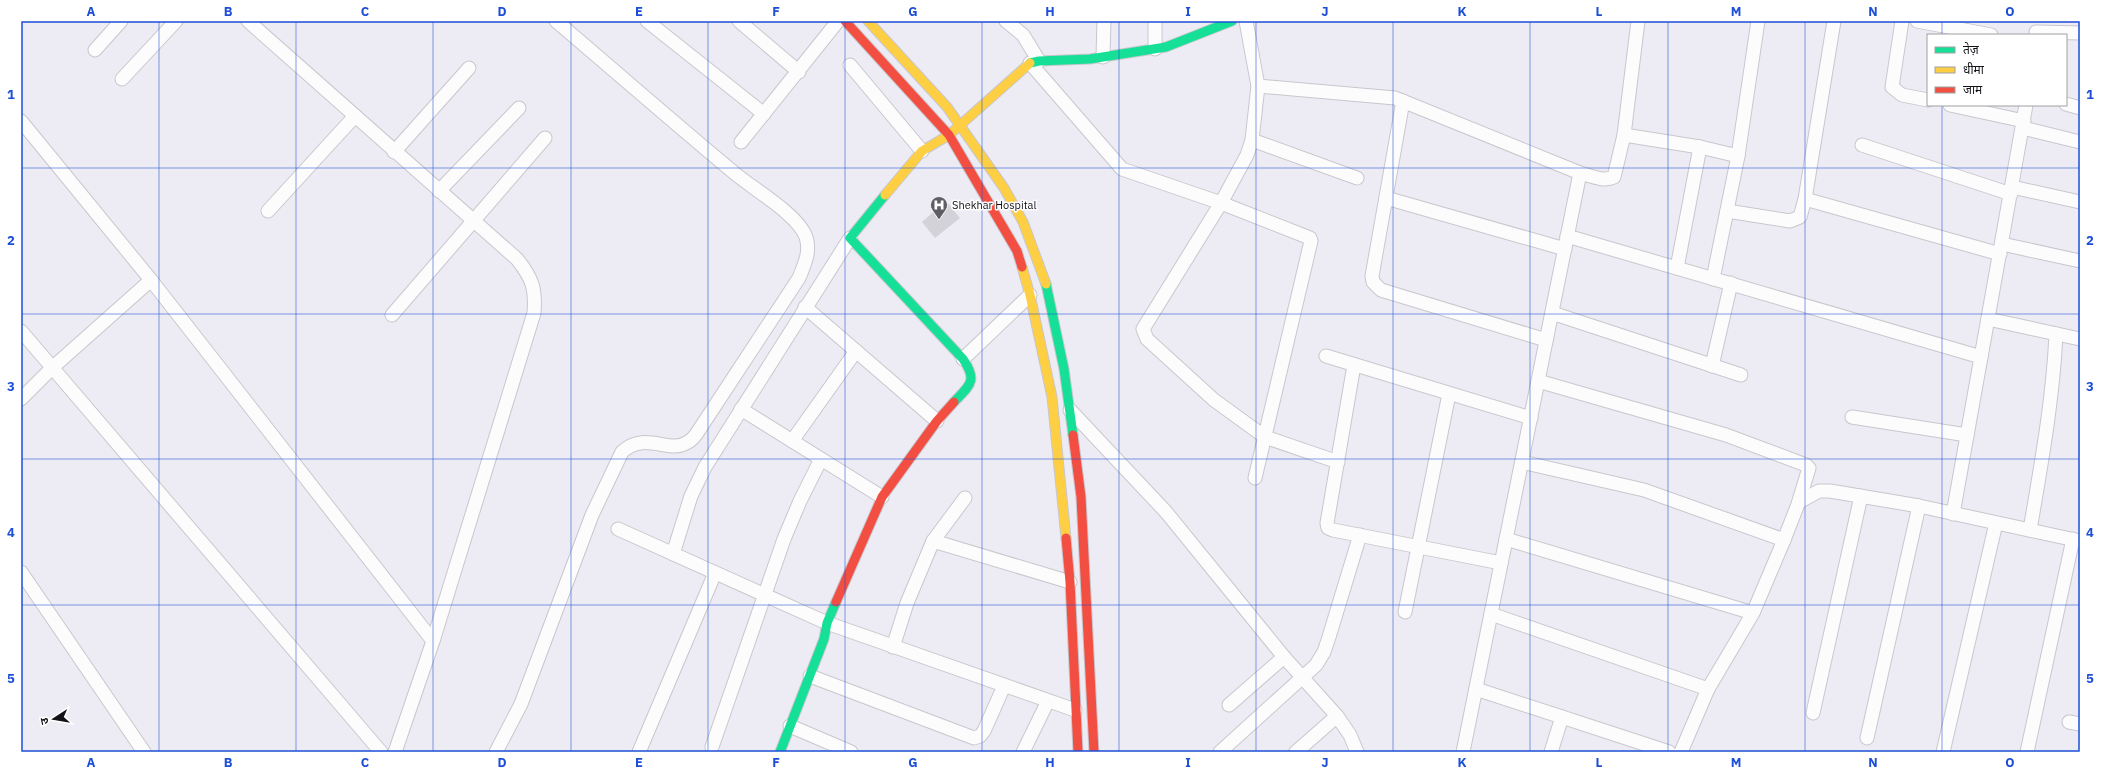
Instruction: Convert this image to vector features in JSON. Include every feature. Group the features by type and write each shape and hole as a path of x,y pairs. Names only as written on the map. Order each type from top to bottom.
{"main road":[{"path":"845,21 949,135 1017,251 1030,295 1052,396 1070,582 1078,752"},
{"path":"780,752 824,639 827,623 858,548 882,497 937,422 968,387 972,379 971,371 963,359 850,238 922,151 949,135 1034,62 1103,57 1155,49 1182,42 1232,21"},
{"path":"870,22 948,106 1004,188 1024,222 1048,289 1057,328 1070,409 1081,497 1094,752"}],"street":[{"path":"95,50 121,21"},
{"path":"122,79 176,21"},
{"path":"248,21 394,152 517,259 529,275 534,288 534,313 433,641 395,752"},
{"path":"496,752 521,704 592,515 622,452 630,444 638,442 680,445 689,442 697,433 799,278 806,260 808,249 806,238 797,222 733,173 556,21"},
{"path":"647,21 764,114"},
{"path":"738,21 799,72"},
{"path":"741,142 799,72 838,21"},
{"path":"1006,21 1024,35 1034,62 1122,169 1221,203 1308,236 1311,241 1255,478"},
{"path":"1103,57 1104,21"},
{"path":"1155,21 1155,49"},
{"path":"1246,21 1258,86 1252,140 1247,155 1221,203 1166,290 1143,329 1143,332 1147,339 1214,400 1265,437 1338,462"},
{"path":"1258,86 1395,98 1580,173 1608,180 1614,177 1624,135 1638,21"},
{"path":"1713,279 1738,156 1758,21"},
{"path":"1727,211 1790,221 1800,217 1805,199 1834,21"},
{"path":"1902,21 1892,87 1902,94 1927,100"},
{"path":"1918,21 1985,34"},
{"path":"2036,29 2080,33"},
{"path":"850,65 922,151"},
{"path":"394,152 469,68"},
{"path":"1403,101 1372,276 1376,287 1381,290 1546,340"},
{"path":"2067,104 2080,108"},
{"path":"1954,106 2024,124 2080,142"},
{"path":"1953,514 2024,124 2026,106"},
{"path":"439,191 519,108"},
{"path":"268,211 355,116"},
{"path":"21,121 151,280 433,641"},
{"path":"1624,135 1700,147 1738,156"},
{"path":"392,315 545,138"},
{"path":"1252,140 1357,178"},
{"path":"1862,145 2012,191 2080,202"},
{"path":"1676,268 1700,147"},
{"path":"1463,752 1580,173"},
{"path":"1386,198 1676,268 1981,357"},
{"path":"1805,199 2001,249 2080,261"},
{"path":"673,554 691,496 705,467 850,238"},
{"path":"21,399 52,368 151,280"},
{"path":"1712,366 1731,284"},
{"path":"963,359 1030,295"},
{"path":"805,307 937,422"},
{"path":"1552,313 1741,375"},
{"path":"1988,319 2080,339"},
{"path":"21,331 381,752"},
{"path":"2030,530 2046,437 2054,372 2056,334"},
{"path":"792,441 856,351"},
{"path":"1326,356 1531,418"},
{"path":"1354,365 1327,523 1328,528 1501,564"},
{"path":"1538,381 1726,435 1806,465 1809,468 1799,502 1753,613 1708,689 1681,752"},
{"path":"1405,612 1420,547 1449,394"},
{"path":"741,409 882,497"},
{"path":"1070,409 1166,512 1284,657 1337,716 1350,735 1358,752"},
{"path":"1852,417 1967,435"},
{"path":"712,747 766,595 784,539 800,500 821,459"},
{"path":"1522,462 1644,490 1784,540"},
{"path":"1799,502 1820,491 1825,491 1920,506 2077,540 2027,752"},
{"path":"1813,713 1860,496"},
{"path":"893,647 907,603 933,541 965,498"},
{"path":"1867,738 1920,506"},
{"path":"1943,752 1996,523"},
{"path":"618,529 827,623 1075,710"},
{"path":"1220,752 1316,665 1324,652 1360,535"},
{"path":"1506,539 1753,613"},
{"path":"933,541 1070,582"},
{"path":"21,572 144,752"},
{"path":"639,752 715,573"},
{"path":"1491,614 1708,689"},
{"path":"1229,705 1284,657"},
{"path":"810,676 974,738 980,736 984,731 1004,686"},
{"path":"1476,689 1669,752"},
{"path":"1023,752 1048,701"},
{"path":"1296,752 1337,716"},
{"path":"1551,752 1562,717"},
{"path":"790,726 851,752"}],"building":[{"path":"946,201 960,218 935,238 922,222"}],"traffic: fast":[{"path":"1030,63 1039,61 1090,59 1166,47 1232,21"},
{"path":"885,195 850,238 968,366 971,378 970,382 968,387 954,402"},
{"path":"1046,284 1064,369 1073,435"},
{"path":"780,752 824,639 827,623 836,602"}],"traffic: slow":[{"path":"868,21 947,107 1004,188 1023,222 1046,284"},
{"path":"885,195 922,151 949,135 1030,63"},
{"path":"1022,267 1030,295 1052,397 1066,538"}],"traffic: jam":[{"path":"845,21 949,135 1017,251 1022,267"},
{"path":"836,602 882,497 937,421 954,402"},
{"path":"1073,435 1081,497 1094,752"},
{"path":"1066,538 1070,582 1078,752"}],"place":[{"name":"Shekhar Hospital","path":"939,220"}]}
